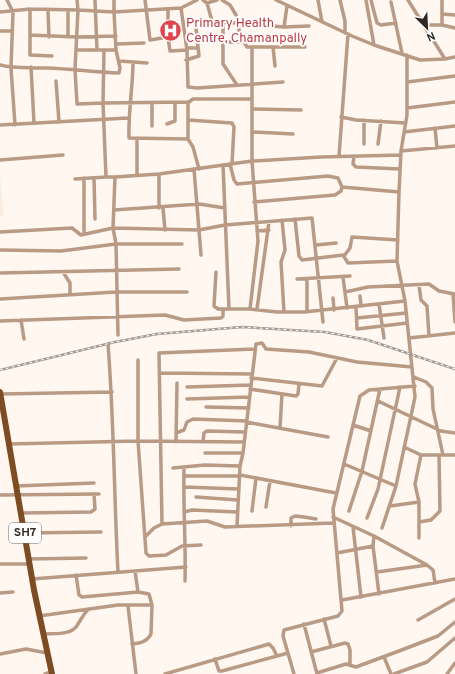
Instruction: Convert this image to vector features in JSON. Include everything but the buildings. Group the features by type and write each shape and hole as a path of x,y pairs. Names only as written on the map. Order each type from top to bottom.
{"main road":[{"name":"SH7","path":"0,393 32,579 51,673"}],"street":[{"path":"7,0 13,12 11,68 15,124"},
{"path":"77,0 77,104 188,102 193,99 252,99"},
{"path":"95,0 97,50"},
{"path":"0,65 11,68 30,67 120,72 116,50 114,0"},
{"path":"145,0 150,40 168,38"},
{"path":"0,12 30,10 114,12 168,9 181,8 197,0"},
{"path":"203,0 207,3 212,21 284,27 309,26"},
{"path":"207,3 217,0"},
{"path":"222,0 230,5 236,15"},
{"path":"276,0 346,34 407,55 427,60 455,57"},
{"path":"318,0 322,22"},
{"path":"339,156 346,34 345,21 340,0"},
{"path":"366,0 374,44"},
{"path":"371,0 377,23 381,25 396,23"},
{"path":"408,0 446,59"},
{"path":"442,0 442,26"},
{"path":"392,2 402,53"},
{"path":"284,27 287,6"},
{"path":"181,8 187,49 186,60 188,87 197,88 283,82"},
{"path":"168,9 168,38 170,51 198,48"},
{"path":"30,10 30,56 52,56"},
{"path":"68,10 68,37"},
{"path":"48,11 49,37"},
{"path":"442,14 455,15"},
{"path":"223,22 223,64 237,85"},
{"path":"238,24 240,36 247,47 306,47"},
{"path":"424,25 455,28"},
{"path":"186,60 200,56 196,28"},
{"path":"0,32 12,32"},
{"path":"30,34 49,37 116,36"},
{"path":"116,44 144,42"},
{"path":"222,42 243,42"},
{"path":"250,309 258,247 252,161 252,47"},
{"path":"273,47 275,66"},
{"path":"76,50 116,50"},
{"path":"104,50 103,104 106,177"},
{"path":"382,528 396,486 415,397 405,301 397,261 401,153 407,108 407,55"},
{"path":"119,61 147,63"},
{"path":"133,62 134,78 128,118 129,138 188,139"},
{"path":"30,67 34,123"},
{"path":"407,82 455,76"},
{"path":"56,81 59,122"},
{"path":"167,124 175,121 175,102"},
{"path":"188,102 188,139 194,147 199,169"},
{"path":"407,108 455,102"},
{"path":"152,103 152,126"},
{"path":"252,109 301,110"},
{"path":"341,117 405,123"},
{"path":"0,125 128,118"},
{"path":"188,120 232,123 234,127 231,164 236,183 254,183 328,176 338,178 342,187"},
{"path":"364,120 364,144"},
{"path":"378,144 381,121"},
{"path":"404,132 455,126"},
{"path":"436,128 437,148"},
{"path":"252,132 293,134"},
{"path":"137,138 137,175"},
{"path":"75,178 159,174 252,161 401,153 455,146"},
{"path":"0,160 63,155"},
{"path":"354,156 353,164 356,167 400,170"},
{"path":"223,165 225,225 228,247 229,309"},
{"path":"194,170 201,255"},
{"path":"159,174 161,208 165,230"},
{"path":"114,177 113,228 116,244 118,335"},
{"path":"84,178 84,234"},
{"path":"94,178 95,219"},
{"path":"342,187 399,192"},
{"path":"254,202 335,195 341,191 342,187"},
{"path":"114,210 161,208 197,204 225,208"},
{"path":"0,232 72,228 81,235 113,228 199,230 225,225 312,218 323,322"},
{"path":"295,219 300,259 306,261 344,256 350,248 352,237 398,240"},
{"path":"282,220 285,250 281,268 284,312"},
{"path":"257,310 269,222"},
{"path":"257,231 268,230"},
{"path":"316,245 336,243"},
{"path":"0,250 38,249 61,251 116,244 182,244"},
{"path":"344,256 348,263 397,261"},
{"path":"0,272 179,269"},
{"path":"63,272 70,283 70,294"},
{"path":"216,272 214,306 216,309 307,312 405,301"},
{"path":"297,279 307,280 350,276"},
{"path":"343,277 347,308"},
{"path":"307,280 307,312"},
{"path":"345,292 368,286 429,284 436,290 454,294 455,322"},
{"path":"420,285 421,300 427,306 429,336"},
{"path":"0,299 116,292 187,292"},
{"path":"360,296 361,306"},
{"path":"333,298 334,310"},
{"path":"379,304 384,338"},
{"path":"356,307 357,329 407,323"},
{"path":"0,321 165,315 184,320 220,318 223,316 223,310"},
{"path":"357,318 406,312"},
{"path":"21,320 24,340"},
{"path":"409,338 455,333"},
{"path":"237,526 240,466 249,408 251,376 254,349 256,344 262,343 266,349 309,352 357,362 412,366"},
{"path":"108,344 112,392 112,443 118,572"},
{"path":"162,524 161,373 159,353 254,349"},
{"path":"161,373 251,376 318,387 325,385 337,358"},
{"path":"138,360 138,441 140,491 146,553 149,556 166,555 179,547 186,545 201,545"},
{"path":"414,377 426,382 432,388 432,402 441,455 440,511 431,520 419,522"},
{"path":"176,442 177,383"},
{"path":"187,387 251,387 282,394 297,395 299,384"},
{"path":"294,674 284,636 284,630 340,615 342,611 333,517 336,493 360,396 366,391 415,386"},
{"path":"367,518 376,494 400,387"},
{"path":"348,511 362,471 380,389"},
{"path":"0,393 112,392"},
{"path":"280,428 282,394"},
{"path":"187,399 249,396"},
{"path":"378,402 437,429 455,433"},
{"path":"206,407 249,408"},
{"path":"176,433 184,430 187,422 193,419 246,422 328,437"},
{"path":"353,425 371,431"},
{"path":"203,442 206,431 245,432"},
{"path":"8,444 112,443 138,441 244,442"},
{"path":"404,447 421,455 455,455"},
{"path":"205,453 243,453"},
{"path":"419,538 418,502 415,484 421,455"},
{"path":"344,464 396,486"},
{"path":"173,468 205,465 240,466"},
{"path":"184,468 184,523 186,545 185,581"},
{"path":"184,476 240,476 270,480 336,493"},
{"path":"252,512 256,478"},
{"path":"266,507 270,480"},
{"path":"16,486 94,482"},
{"path":"184,487 239,489"},
{"path":"21,513 91,512 95,509 94,494"},
{"path":"0,495 99,494"},
{"path":"196,497 238,500"},
{"path":"390,506 418,502"},
{"path":"184,512 192,510 238,512"},
{"path":"291,526 292,518 295,516 316,519"},
{"path":"333,517 374,536 432,567 435,583"},
{"path":"145,537 154,528 162,524 207,521 215,522 225,527 291,526 333,523"},
{"path":"353,527 361,597"},
{"path":"24,533 101,532"},
{"path":"374,536 373,546 379,594"},
{"path":"337,553 373,546"},
{"path":"0,564 86,558"},
{"path":"377,572 427,565"},
{"path":"32,579 186,567"},
{"path":"135,571 138,592"},
{"path":"76,575 79,595 82,597 138,592 149,594 152,605 150,638 144,642 132,644"},
{"path":"342,600 455,579"},
{"path":"0,593 14,592"},
{"path":"418,620 455,599"},
{"path":"39,616 118,605 152,605"},
{"path":"128,606 136,674"},
{"path":"43,634 72,631 78,626 84,613 90,608"},
{"path":"324,619 331,646"},
{"path":"311,652 345,643 349,645 350,664 353,668 438,636 455,622"},
{"path":"304,624 317,674 350,664"},
{"path":"384,657 392,674 426,662 455,638"},
{"path":"165,674 269,644 277,656"},
{"path":"0,654 26,649 47,653"},
{"path":"215,659 220,672 288,653"},
{"path":"446,674 455,663"},
{"path":"44,674 51,673"}],"shaded area":[{"path":"0,175 4,216 0,216"}],"railway":[{"path":"0,370 115,342 157,334 242,327 325,332 368,340 455,369"}],"place":[{"name":"Primary Health Centre, Chamanpally","path":"170,31"}]}
